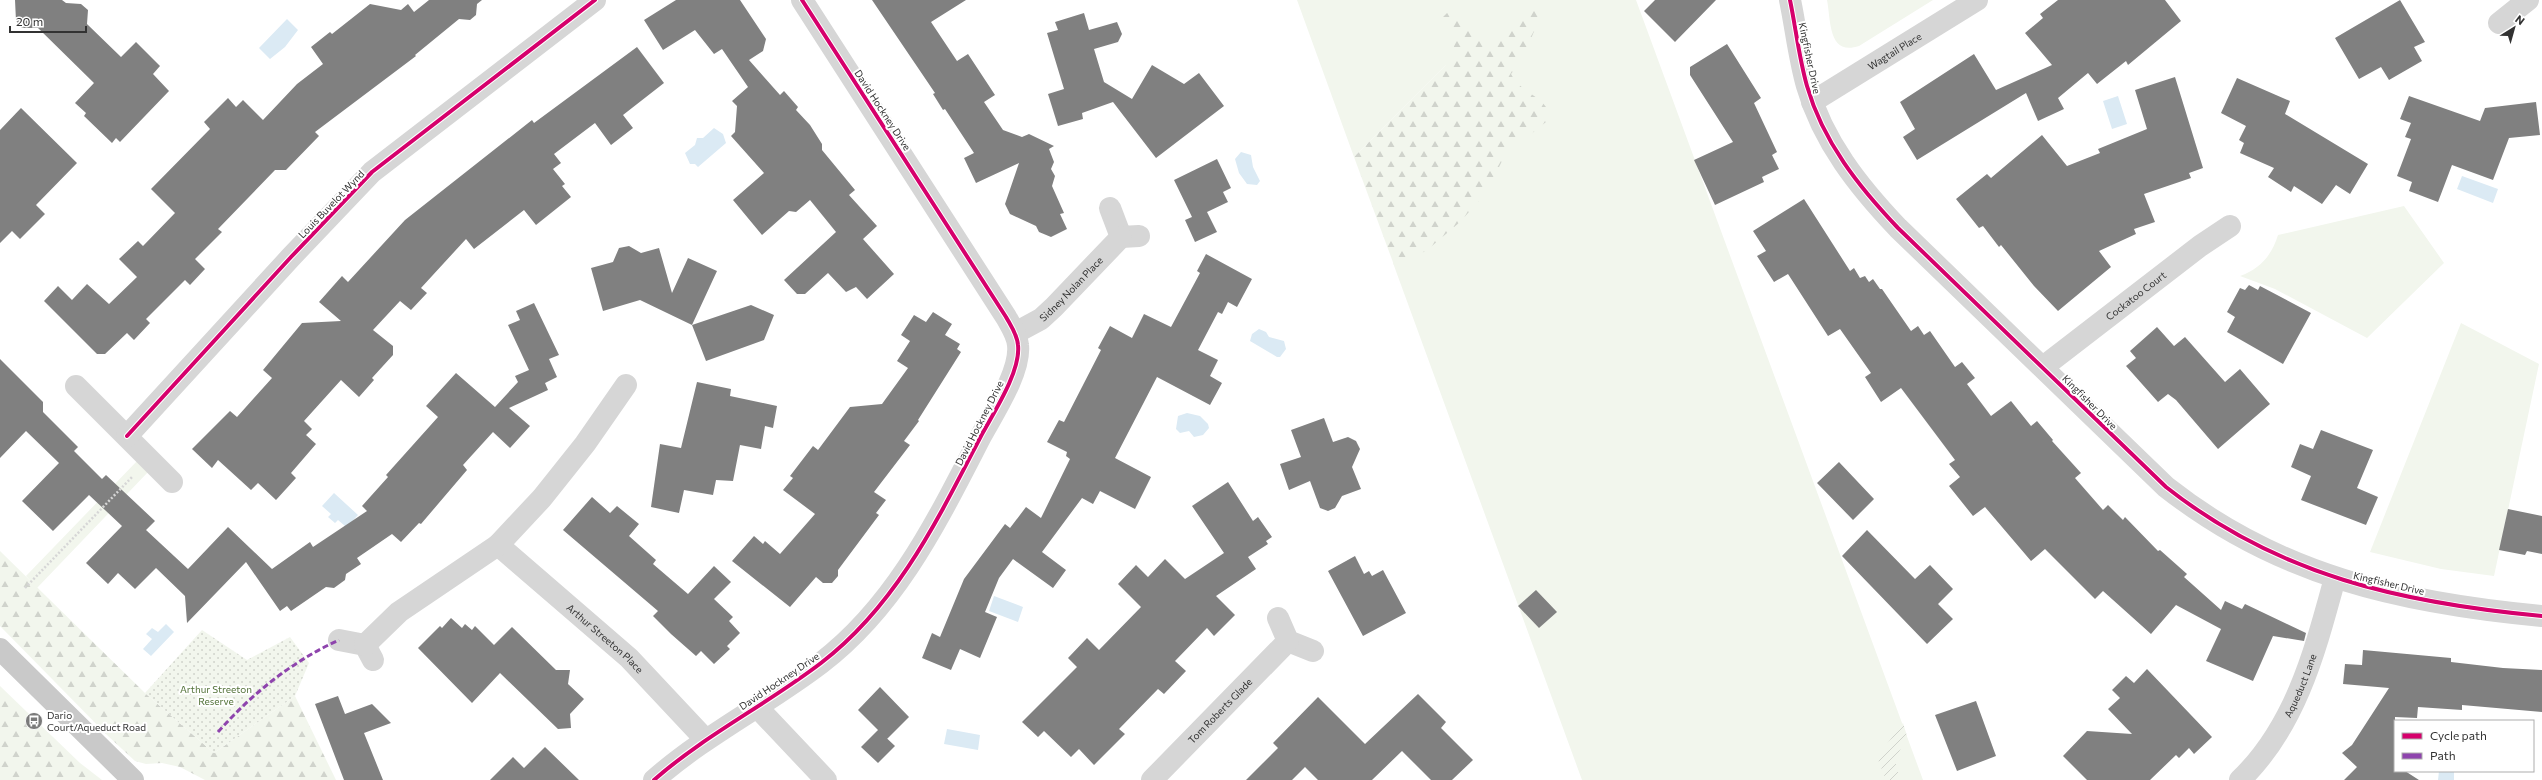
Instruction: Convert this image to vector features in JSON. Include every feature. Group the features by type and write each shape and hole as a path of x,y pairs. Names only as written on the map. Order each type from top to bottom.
{"main road":[{"path":"0,649 133,780"}],"street":[{"name":"Louis Buvelot Wynd","path":"127,436 372,172 595,0"},
{"name":"David Hockney Drive","path":"654,780 705,739 757,707 821,663 842,645 881,605 904,574 934,527 1014,369 1018,357 1015,333 802,0"},
{"name":"Kingfisher Drive","path":"1790,0 1803,73 1812,102 1844,165 1869,196 2150,472 2194,508 2259,547 2298,565 2335,578 2413,597 2542,616"},
{"name":"Wagtail Place","path":"1812,102 1978,0"},
{"path":"2499,23 2528,0"},
{"name":"Sidney Nolan Place","path":"1015,333 1041,319 1130,236 1110,208"},
{"name":"Cockatoo Court","path":"2043,367 2200,246 2230,226"},
{"path":"339,640 369,653 399,612 498,545 542,498 585,444 626,385"},
{"path":"76,386 172,482"},
{"name":"Arthur Streeton Place","path":"498,545 629,658 705,739"},
{"name":"Aqueduct Lane","path":"2240,780 2267,750 2286,720 2300,691 2335,578"},
{"path":"1278,618 1288,641 1313,651"},
{"name":"Tom Roberts Glade","path":"1152,780 1288,641"},
{"path":"757,707 826,780"}],"path":[{"path":"25,588 126,484 141,467 146,455"}],"green space":[{"path":"1297,0 1636,0 1923,780 1582,780 1393,263 1469,42 1354,157"},
{"path":"1827,0 1933,0 1859,46 1849,48 1841,46 1833,35"},
{"path":"1533,5 1541,13 1540,18 1521,61 1511,74 1518,84 1546,107 1546,122 1505,155 1486,193 1460,222 1426,251 1394,265 1354,157 1445,66 1452,54 1456,38 1443,17 1450,10 1455,12 1482,40 1496,44 1506,34 1523,10"},
{"path":"2404,206 2444,263 2367,338 2275,289 2240,276 2254,269 2269,255 2278,235"},
{"path":"2461,323 2539,364 2494,576 2441,569 2370,552"},
{"path":"138,460 149,471 37,588 26,576"},
{"path":"0,551 145,693 214,753 295,696 336,780 205,780 180,767 162,763 146,764 135,761 108,736 0,626"},
{"name":"Arthur Streeton Reserve","path":"202,630 247,660 290,637 309,663 295,696 214,753 145,693"},
{"path":"0,686 80,763 102,780 0,780"},
{"path":"1903,723 1907,736 1895,760 1900,780 1886,780 1877,757"}],"shaded area":[{"path":"287,19 298,30 285,47 270,59 259,48"},
{"path":"2118,96 2127,124 2112,129 2103,101"},
{"path":"714,128 723,134 726,143 698,167 695,164 690,164 685,153 695,145 697,138 703,138"},
{"path":"1241,152 1251,155 1253,167 1260,181 1257,185 1247,184 1239,173 1235,159"},
{"path":"2462,176 2498,189 2493,203 2457,189"},
{"path":"1259,329 1266,332 1269,337 1284,341 1286,349 1280,357 1277,357 1250,341 1252,334"},
{"path":"1187,413 1200,416 1208,424 1209,428 1203,435 1194,437 1189,431 1180,433 1176,429 1178,416"},
{"path":"334,493 358,515 348,526 345,526 338,520 335,523 328,517 331,514 322,506"},
{"path":"994,596 1023,607 1018,622 989,611"},
{"path":"166,624 174,632 151,656 143,649 152,639 146,634 152,628 158,632"},
{"path":"947,729 980,735 978,750 944,744"},
{"path":"2439,772 2454,772 2454,780 2438,780"}],"building":[{"path":"15,0 62,0 66,3 81,4 88,10 87,24 121,57 136,42 160,66 153,74 169,91 120,142 116,138 112,143 84,116 86,113 75,103 94,83 38,28 22,28 16,21"},
{"path":"429,0 482,0 477,4 476,15 470,20 459,19 415,55 416,56 315,132 319,136 286,170 275,170 218,229 222,232 195,259 205,269 190,285 185,280 146,319 150,323 134,340 127,333 105,354 97,354 44,301 58,286 72,300 87,284 109,304 137,277 119,259 138,241 143,246 175,213 151,189 210,129 204,122 228,98 236,107 243,100 263,120 297,84 323,64 311,47 330,32 332,34 370,4 401,10 408,4 414,12"},
{"path":"676,0 740,0 766,39 763,51 749,60 780,95 784,91 798,107 796,110 810,125 822,144 822,150 855,190 849,195 877,226 863,239 894,274 867,299 856,287 846,292 828,273 805,294 797,294 784,280 836,232 810,200 796,212 789,211 762,235 733,200 764,173 731,136 735,132 737,106 732,101 748,87 722,49 714,54 695,30 663,50 644,20"},
{"path":"872,0 966,0 931,22 957,61 968,54 995,95 984,102 1003,130 1022,137 1029,134 1054,146 1049,149 1054,162 1051,169 1055,176 1052,186 1064,213 1060,214 1067,229 1051,237 1039,232 1036,226 1010,214 1005,204 1019,163 976,183 964,158 974,153 945,109 943,110 933,94 935,93"},
{"path":"1655,0 1716,0 1675,42 1644,11"},
{"path":"2058,0 2165,0 2181,21 2128,65 2126,61 2097,84 2088,73 2058,98 2064,109 2038,121 2026,93 1917,160 1903,137 1915,129 1900,102 1974,54 1996,90 2052,65 2025,33 2043,18 2040,14"},
{"path":"2400,0 2425,42 2414,47 2422,61 2389,80 2381,67 2359,79 2335,38"},
{"path":"1084,13 1089,30 1117,22 1122,34 1118,42 1094,49 1104,82 1132,99 1152,65 1184,84 1199,73 1224,106 1156,158 1113,102 1082,113 1083,119 1058,126 1048,94 1064,89 1047,33 1058,30 1055,22"},
{"path":"1727,44 1761,98 1754,103 1777,152 1772,155 1779,169 1762,177 1764,182 1715,205 1694,160 1733,142 1690,75 1690,67"},
{"path":"637,47 664,83 623,115 633,128 611,145 595,123 554,154 561,163 553,169 565,184 562,186 571,197 536,225 524,210 474,249 466,239 421,288 427,293 411,310 400,301 373,330 393,346 393,355 372,378 374,380 359,397 341,380 304,421 312,429 306,435 316,444 291,473 296,478 276,500 258,483 251,490 218,460 212,468 192,449 230,411 237,417 272,378 263,370 302,323 341,321 319,302 342,276 348,282 405,220 532,120 534,123"},
{"path":"2175,77 2203,168 2189,173 2191,178 2144,194 2155,222 2134,229 2136,234 2099,251 2111,267 2058,311 2034,286 2001,245 1999,247 1983,226 1979,228 1956,199 1987,174 1991,178 2042,135 2067,166 2100,153 2098,149 2147,129 2135,90"},
{"path":"2237,78 2290,101 2285,114 2368,164 2350,194 2336,185 2322,204 2294,186 2291,192 2268,177 2274,168 2240,153 2244,143 2239,140 2246,126 2221,113"},
{"path":"2409,96 2480,121 2485,108 2536,102 2540,135 2509,138 2493,180 2452,165 2438,202 2409,191 2412,182 2397,176 2411,139 2405,137 2411,123 2400,119"},
{"path":"21,108 77,163 36,205 45,214 20,239 12,231 0,243 0,130"},
{"path":"1217,159 1231,188 1223,192 1228,202 1207,212 1217,232 1195,242 1185,220 1192,217 1174,180"},
{"path":"1804,199 1850,271 1854,268 1860,278 1865,276 1869,282 1873,279 1880,289 1882,289 1911,331 1918,326 1924,335 1930,331 1955,367 1962,362 1975,378 1967,384 1991,416 2011,401 2031,426 2037,421 2053,440 2052,441 2081,473 2075,478 2103,510 2108,505 2123,520 2125,517 2158,551 2160,550 2187,574 2184,577 2221,610 2225,601 2242,609 2245,604 2306,633 2304,641 2273,636 2253,681 2206,661 2221,629 2176,605 2151,634 2103,591 2095,599 2045,549 2031,561 1985,507 1973,516 1949,486 1960,477 1949,464 1955,460 1901,388 1881,402 1865,377 1871,373 1840,329 1828,336 1788,274 1774,282 1757,256 1766,251 1753,231"},
{"path":"629,246 641,253 659,248 672,293 688,258 717,271 692,325 640,300 603,311 591,268 613,262 619,248"},
{"path":"1206,254 1252,279 1237,307 1228,302 1222,314 1218,312 1198,350 1218,360 1210,376 1222,383 1210,405 1157,377 1115,458 1151,477 1135,509 1100,491 1093,504 1082,498 1042,552 1066,570 1053,588 1013,559 999,578 985,612 997,617 980,658 960,649 951,670 922,658 932,633 940,637 964,579 1005,524 1010,528 1026,507 1041,518 1070,459 1066,456 1067,452 1047,442 1059,420 1064,422 1101,350 1098,348 1110,326 1132,338 1144,314 1171,327 1200,273 1197,271"},
{"path":"2249,285 2258,290 2260,286 2311,313 2283,364 2227,332 2235,317 2227,312 2240,288 2245,290"},
{"path":"534,303 559,355 549,359 557,377 545,383 548,390 509,408 530,426 510,448 493,432 463,465 467,470 421,524 419,523 401,542 392,534 357,558 361,564 346,574 345,580 334,588 326,587 291,611 287,606 280,611 246,562 187,623 185,596 156,568 135,589 118,573 108,584 86,563 122,526 89,495 53,531 22,501 59,463 26,431 0,458 0,359 43,402 43,412 78,447 74,451 102,479 106,475 155,521 146,530 188,569 228,527 272,569 310,542 313,547 367,511 362,506 388,477 386,475 438,417 426,406 456,373 495,407 518,382 515,376 529,370 508,325 520,320 516,311"},
{"path":"751,305 774,315 764,340 706,361 692,325"},
{"path":"933,312 952,324 945,335 960,344 957,349 961,352 918,420 919,421 904,441 910,445 874,492 886,500 876,513 879,515 838,570 838,576 832,583 823,583 816,577 790,607 732,561 754,536 763,544 765,541 780,554 815,514 783,490 793,478 790,476 813,446 818,450 850,407 882,404 908,368 897,361 910,341 901,335 914,315 926,322"},
{"path":"2157,327 2174,346 2185,337 2225,382 2240,369 2270,404 2218,449 2176,400 2168,394 2158,402 2126,366 2136,358 2130,351"},
{"path":"697,382 731,389 730,396 777,406 773,428 765,426 761,449 740,445 733,481 716,480 713,495 684,490 679,513 651,507 660,444 681,448"},
{"path":"1324,418 1333,442 1348,437 1356,441 1360,449 1352,467 1361,489 1342,496 1335,508 1328,511 1320,508 1310,481 1289,490 1280,464 1301,457 1291,430"},
{"path":"2321,430 2373,450 2357,488 2378,497 2366,525 2301,500 2311,476 2291,467 2300,444 2313,449"},
{"path":"1839,462 1874,499 1853,520 1817,483"},
{"path":"1228,482 1253,521 1258,517 1272,537 1266,541 1268,544 1248,557 1256,569 1216,596 1235,615 1214,636 1207,628 1175,661 1186,671 1164,694 1158,689 1119,729 1125,734 1094,765 1079,749 1071,757 1044,731 1038,737 1022,722 1077,667 1068,658 1087,638 1099,650 1141,607 1118,584 1136,565 1148,577 1165,559 1185,579 1224,553 1192,506"},
{"path":"592,497 610,513 617,506 639,524 629,536 656,560 653,564 688,594 714,566 731,582 714,599 733,617 729,621 740,633 727,646 730,649 714,664 701,651 696,656 671,634 653,616 658,611 563,530"},
{"path":"2508,509 2542,516 2542,554 2527,551 2525,555 2499,550"},
{"path":"1867,530 1915,579 1930,565 1953,589 1938,604 1953,619 1927,644 1842,556"},
{"path":"1355,556 1364,574 1369,571 1372,576 1383,570 1406,613 1363,636 1328,571"},
{"path":"1536,590 1557,612 1539,628 1518,606"},
{"path":"451,618 462,628 465,624 472,630 475,626 494,645 512,627 556,670 570,670 568,684 584,699 570,714 571,728 558,729 500,673 472,703 418,648 440,626 442,628"},
{"path":"2363,650 2451,658 2451,662 2503,668 2542,670 2542,712 2462,705 2462,710 2418,707 2417,718 2395,717 2394,772 2407,772 2419,780 2344,780 2357,767 2342,753 2352,745 2389,688 2343,684 2345,664 2362,665"},
{"path":"2147,669 2212,737 2194,754 2189,748 2179,758 2176,755 2150,780 2087,780 2063,756 2087,731 2132,734 2108,709 2120,698 2112,690 2126,676 2134,683"},
{"path":"880,687 909,717 887,739 858,710"},
{"path":"1418,694 1446,722 1441,728 1473,760 1452,780 1431,780 1402,751 1372,780 1318,780 1305,767 1292,780 1246,780 1278,748 1273,743 1318,697 1365,744"},
{"path":"338,696 345,714 372,704 391,723 364,733 383,780 344,780 315,704"},
{"path":"1976,701 1996,756 1957,771 1935,715"},
{"path":"878,730 895,746 878,763 861,747"},
{"path":"545,747 579,780 490,780 513,757 524,768"}],"marked path":[{"path":"218,732 245,704 289,668 339,640"}],"cycle path":[{"path":"127,436 291,257 372,172 595,0"},
{"path":"654,780 715,734 779,693 821,663 848,640 872,615 894,588 932,529 1006,391 1018,355 1018,345 1014,330 802,0"},
{"path":"1790,0 1802,65 1814,106 1822,126 1856,180 1898,228 2166,487 2209,518 2253,543 2298,564 2344,580 2391,593 2440,603 2542,616"}],"place":[{"name":"Dario Court/Aqueduct Road","path":"34,721"}]}
